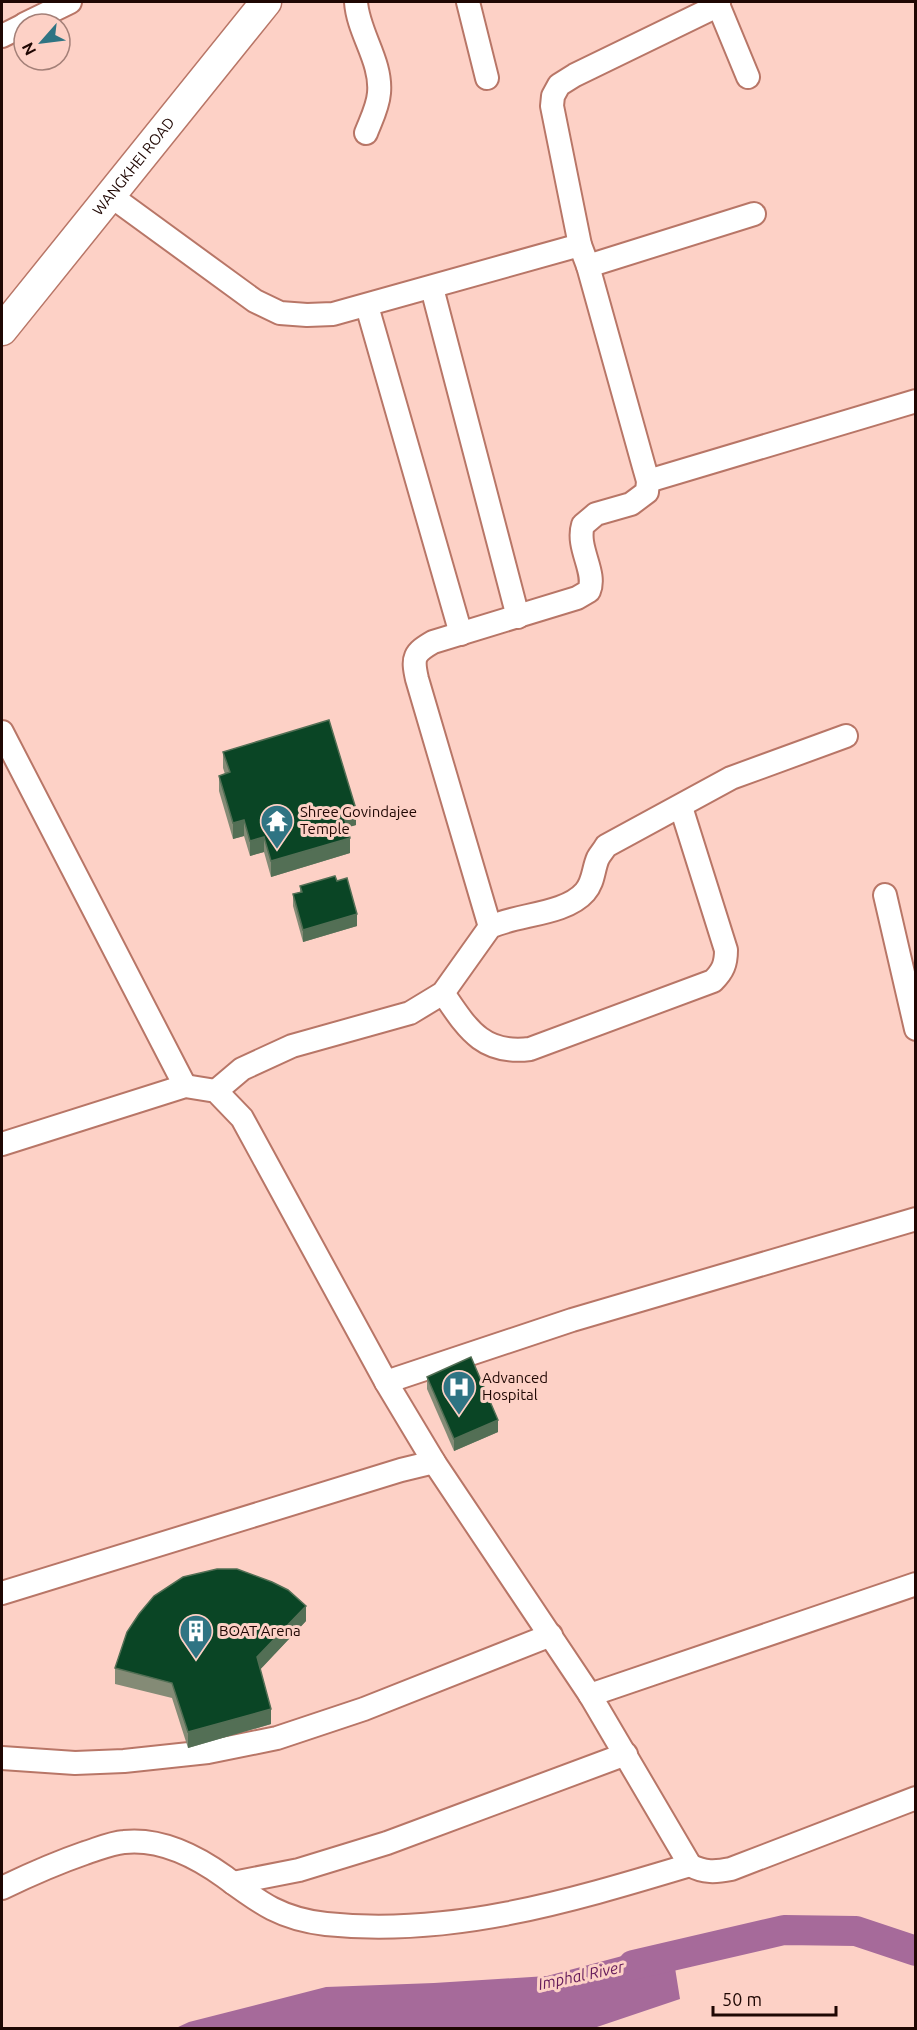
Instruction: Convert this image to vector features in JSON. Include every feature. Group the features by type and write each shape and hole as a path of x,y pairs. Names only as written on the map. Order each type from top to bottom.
{"main road":[{"name":"WANGKHEI ROAD","path":"2,330 266,2"}],"street":[{"path":"50,12 70,2"},
{"path":"356,2 358,19 376,68 379,85 376,109 366,134"},
{"path":"468,2 487,78"},
{"path":"490,927 414,665 417,652 433,642 577,598 589,591 591,580 580,541 583,525 596,514 631,504 639,499 647,492 648,481 588,266 580,245 554,121 553,96 559,85 575,75 718,3 748,76"},
{"path":"111,196 255,301 280,313 333,314 580,245"},
{"path":"588,266 754,214"},
{"path":"432,288 518,616"},
{"path":"367,306 461,634"},
{"path":"648,481 915,401"},
{"path":"2,732 185,1086"},
{"path":"216,1091 242,1069 255,1062 292,1047 410,1012 443,993 490,927 501,922 566,906 576,900 592,882 598,857 606,846 731,778 846,736"},
{"path":"443,993 469,1030 499,1049 514,1051 530,1049 713,981 721,972 726,961 726,950 681,807"},
{"path":"885,895 913,1004 915,1029"},
{"path":"2,1144 185,1086 216,1091 242,1118 386,1382 434,1462 552,1635 590,1695 690,1865 700,1870 713,1872 731,1869 915,1798"},
{"path":"386,1382 572,1320 915,1219"},
{"path":"2,1593 401,1470 434,1462"},
{"path":"590,1695 915,1584"},
{"path":"2,1758 75,1763 124,1761 208,1752 277,1738 364,1709 552,1635"},
{"path":"233,1883 299,1870 387,1843 626,1754"},
{"path":"2,1888 46,1867 106,1846 125,1842 148,1843 188,1853 273,1910 297,1920 360,1927 441,1924 484,1919 577,1899 690,1865"}],"water":[{"path":"671,1943 680,1999 594,2028 176,2028 189,2022 326,1987 547,1976"}],"building":[{"path":"329,720 356,809 343,813 350,838 271,861 264,837 250,841 244,820 233,823 219,776 230,772 223,752"},
{"path":"335,876 337,881 347,878 357,914 303,930 293,894 302,892 300,886"},
{"path":"471,1357 498,1420 454,1439 427,1377"},
{"name":"BOAT Arena","path":"217,1569 237,1569 272,1582 288,1590 306,1606 257,1657 271,1709 188,1732 172,1683 115,1668 127,1632 154,1596 183,1577"}],"waterway":[{"name":"Imphal River","path":"633,1965 784,1930 856,1931 916,1951"}],"place":[{"name":"Shree Govindajee Temple","path":"277,850"},
{"name":"Advanced Hospital","path":"459,1416"},
{"name":"BOAT Arena","path":"196,1660"}]}
